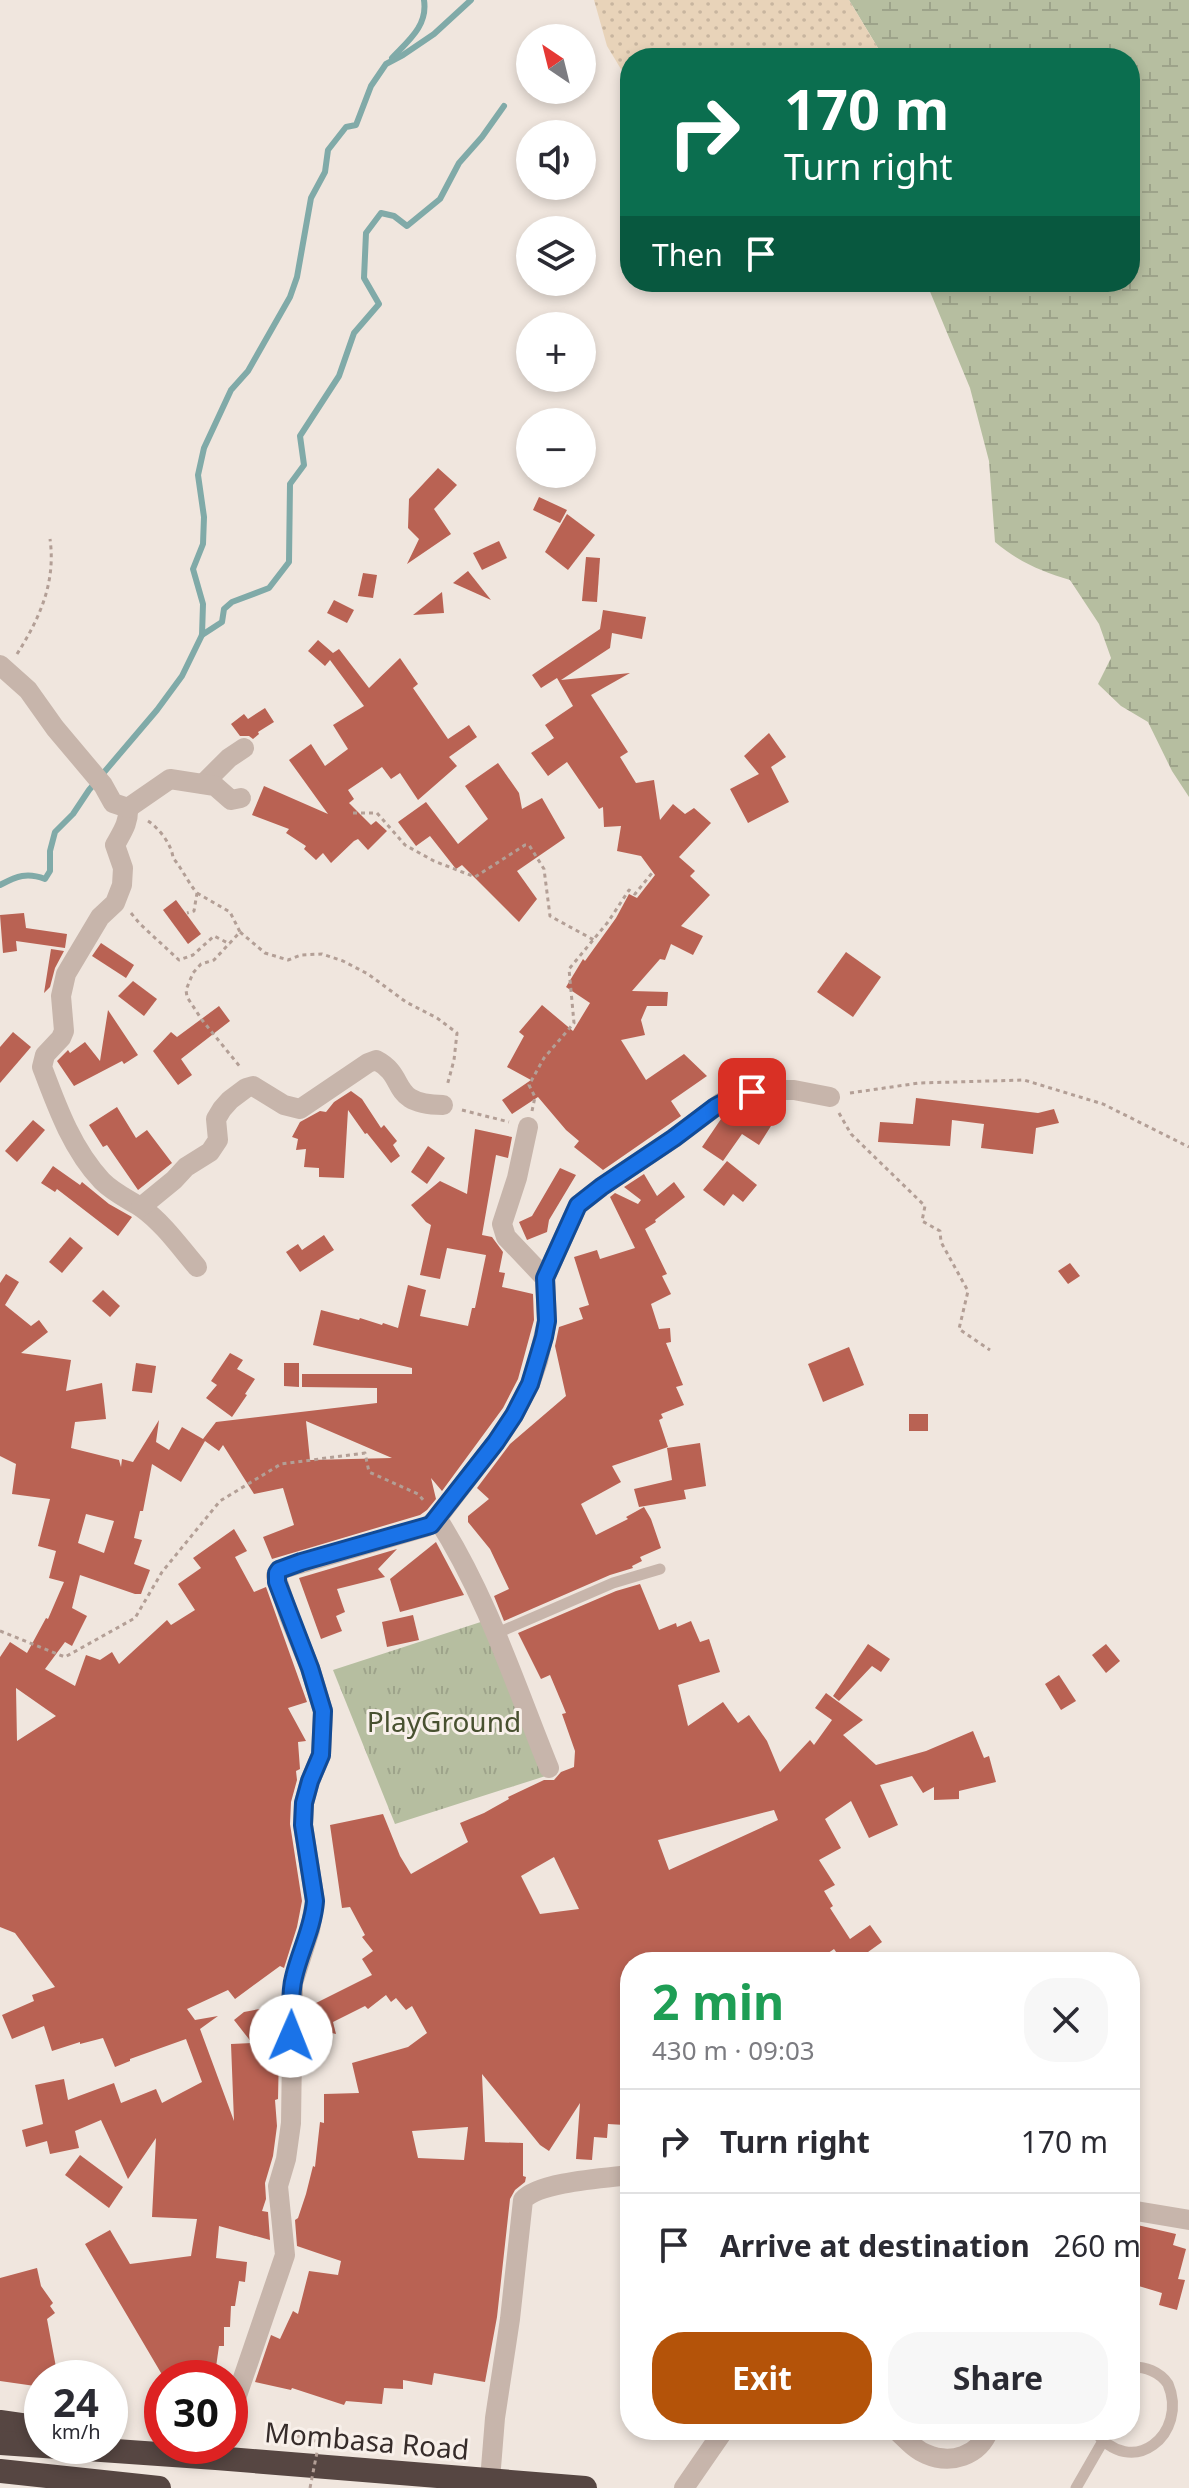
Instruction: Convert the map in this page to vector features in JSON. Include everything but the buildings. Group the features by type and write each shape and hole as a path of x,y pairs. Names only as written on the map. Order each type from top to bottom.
{"highway":[{"path":"0,2422 24,2425"},
{"name":"Mombasa Road","path":"0,2443 144,2453"},
{"name":"Mombasa Road","path":"248,2455 585,2488"},
{"path":"0,2471 159,2488"}],"street":[{"path":"8,660 55,728 103,785 113,803 128,808"},
{"path":"203,784 244,748"},
{"path":"128,808 170,779 215,786 231,800 241,798"},
{"path":"128,808 124,830 115,845 123,868 118,895 115,903 100,917 66,974 61,996 64,1031 45,1055 42,1067 64,1123 83,1156 110,1189 141,1207 197,1267"},
{"path":"141,1207 186,1167 210,1152 218,1140 216,1124 219,1114 230,1100 246,1088 253,1086 297,1110 376,1060 387,1069 410,1100 443,1105"},
{"path":"248,2363 285,2255 278,2186 291,2123 293,1983 310,1930 315,1901 303,1825 304,1803 321,1755 323,1711 276,1576 279,1570 301,1562 426,1527 437,1518 496,1442 530,1384 547,1321 545,1278 578,1205 722,1102 763,1090 794,1090 830,1097"},
{"path":"528,1127 517,1178 502,1224 506,1237 545,1278"},
{"path":"437,1518 481,1598 549,1768"},
{"path":"490,2480 523,2200 537,2191 620,2176"},
{"path":"1140,2212 1189,2220"},
{"path":"684,2488 717,2440"},
{"path":"907,2440 923,2454 939,2459 956,2459 973,2452 983,2440"}],"lane":[{"path":"495,1634 613,1583 660,1569"},
{"path":"1076,2488 1103,2441 1115,2450 1130,2454 1158,2446 1169,2435 1176,2421 1177,2406 1173,2392 1165,2379 1152,2371 1140,2369"}],"path":[{"path":"8,660 37,623 53,561 50,539"},
{"path":"128,808 156,826 173,852 173,858 186,873 188,883 197,893 230,912 240,932 265,953 288,960 301,955 322,954 343,961 457,1033 443,1105 528,1127 535,1097 529,1085 544,1058 574,1023 569,969 629,890 635,894 652,873"},
{"path":"353,813 377,813 405,845 434,861 475,877 529,845 544,869 550,916 594,940"},
{"path":"187,913 194,911 197,893"},
{"path":"118,895 140,924 179,960 193,955 214,936 230,944"},
{"path":"240,932 214,960 201,964 193,973 188,981 187,997 243,1069 246,1088"},
{"path":"990,1350 959,1329 968,1291 941,1242 940,1231 922,1221 925,1206 851,1134 830,1097 919,1083 1024,1080 1103,1104 1189,1147"},
{"path":"0,1631 65,1657 135,1618 162,1572 220,1501 281,1464 365,1453 369,1472 418,1494 437,1518"},
{"path":"281,2431 319,2442 310,2488"}],"green space":[{"path":"849,0 1189,0 1189,797 1172,771 1148,722 1121,706 1098,684 1111,658 1099,624 1070,580 1030,565 995,542 989,461 970,388 930,292 1140,292 1140,48 878,48"},
{"name":"PlayGround","path":"493,1618 555,1773 395,1824 333,1670"}],"sand":[{"path":"594,0 849,0 878,48 620,48 620,67 607,46"}],"waterway":[{"path":"392,58 420,25 424,0"},
{"path":"0,885 22,876 45,879 50,871 50,851 55,832 73,814 182,676 202,635 203,604 193,569 203,544 204,517 198,475 204,448 231,390 248,371 290,297 297,277 311,198 325,172 328,150 346,127 356,125 371,86 386,64 434,34 471,0"},
{"path":"202,635 222,622 224,609 232,602 269,588 289,562 290,484 304,465 300,436 339,376 354,333 379,304 364,278 366,233 381,213 394,216 407,226 440,199 459,163 504,106"}],"route":[{"path":"291,2036 293,1978 310,1930 315,1901 303,1825 304,1803 321,1755 323,1711 277,1582 277,1573 301,1562 431,1525 496,1442 530,1384 547,1321 545,1278 578,1205 722,1102 752,1092"}]}
